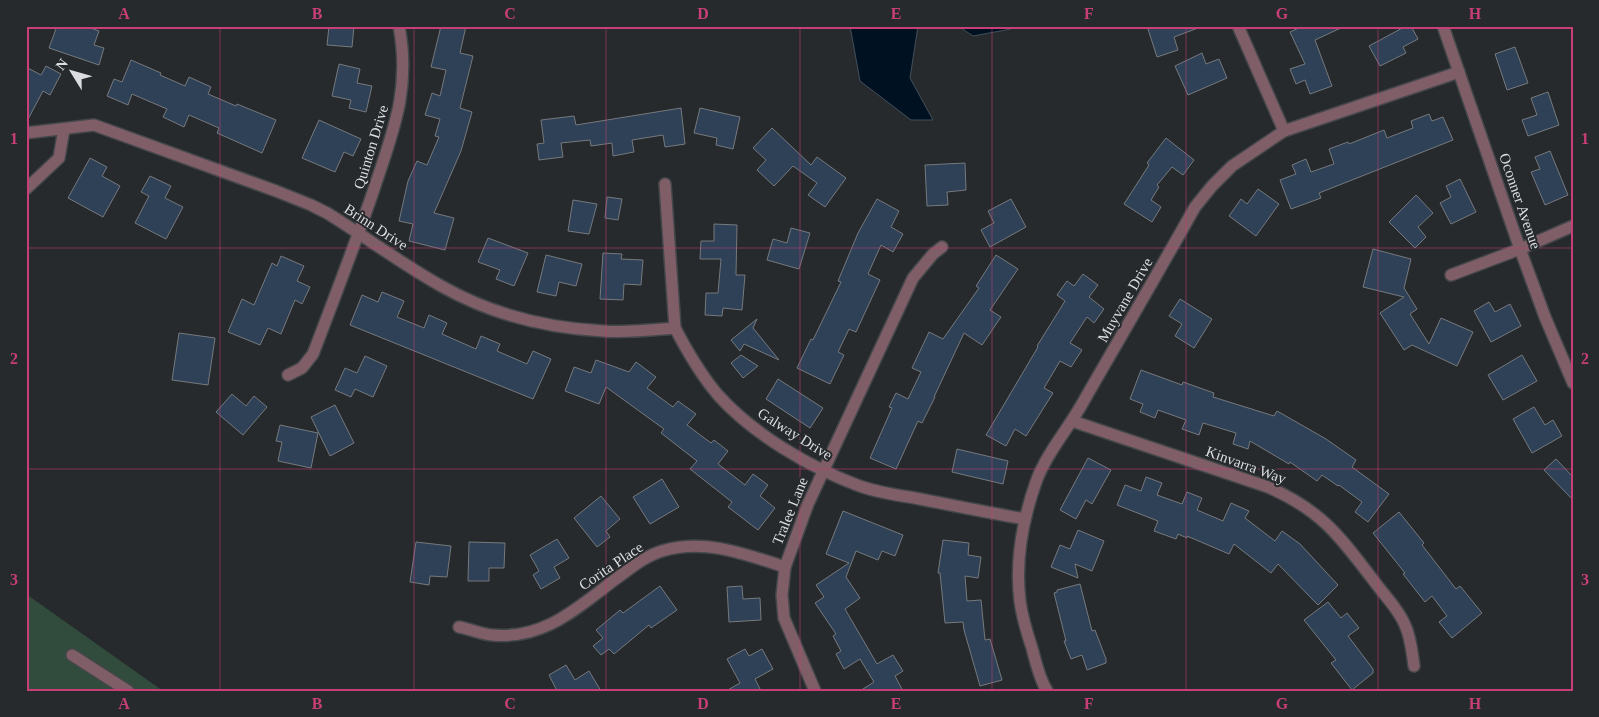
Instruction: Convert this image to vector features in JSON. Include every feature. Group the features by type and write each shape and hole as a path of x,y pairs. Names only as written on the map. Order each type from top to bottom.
{"street":[{"name":"Quinton Drive","path":"288,375 302,368 313,354 359,234 390,145 397,118 404,69 400,26"},
{"path":"1238,26 1284,131"},
{"name":"Oconner Avenue","path":"1443,26 1548,326 1573,383"},
{"name":"Muyvane Drive","path":"1047,691 1040,676 1025,625 1020,600 1018,566 1025,519 1037,479 1195,207 1232,166 1284,131 1459,72"},
{"name":"Brinn Drive","path":"26,133 94,125 312,205 444,288 468,300 525,320 604,331 675,328"},
{"path":"26,189 59,158 64,129"},
{"name":"Galway Drive","path":"664,184 675,328 683,345 710,385 732,409 757,430 794,454 858,486 1025,519"},
{"path":"1451,275 1520,249 1573,226"},
{"name":"Tralee Lane","path":"816,691 784,618 782,596 784,567 795,536 824,470 913,278 933,254 942,247"},
{"name":"Kinvarra Way","path":"1072,421 1268,486 1308,508 1328,524 1345,543 1402,618 1410,640 1414,666"},
{"name":"Corita Place","path":"459,626 491,635 507,635 530,632 553,624 641,561 663,550 713,547 784,567"},
{"path":"72,655 128,691"}],"green space":[{"path":"26,594 163,691 26,691"}],"water":[{"path":"850,26 918,26 910,78 933,120 911,120 860,81"},
{"path":"958,26 1013,26 1011,29 973,36"}],"building":[{"path":"57,26 85,26 99,31 94,45 104,48 99,65 49,48"},
{"path":"329,26 354,26 352,47 327,45"},
{"path":"441,26 466,26 460,53 473,56 460,108 472,112 461,151 434,213 454,218 445,250 409,241 413,224 399,221 408,181 417,161 427,165 439,137 435,136 440,119 425,115 432,93 440,96 446,70 431,67"},
{"path":"1147,26 1198,26 1198,28 1174,37 1178,50 1157,57"},
{"path":"1303,26 1345,26 1315,40 1332,86 1310,94 1305,80 1296,84 1290,69 1305,64 1290,32"},
{"path":"1406,26 1411,26 1418,39 1403,47 1406,53 1380,66 1369,46"},
{"path":"1515,47 1528,83 1507,90 1495,54"},
{"path":"1202,53 1206,64 1219,59 1227,78 1188,95 1175,66"},
{"path":"131,60 185,86 189,77 211,87 208,94 276,120 262,153 217,133 219,128 189,115 184,127 163,117 167,109 132,94 128,105 107,96 114,79 122,82"},
{"path":"339,64 360,69 357,83 372,86 366,112 349,108 351,100 332,96"},
{"path":"46,66 61,74 50,95 43,91 26,123 26,67 41,75"},
{"path":"1548,92 1559,125 1528,136 1522,120 1537,115 1531,98"},
{"path":"681,108 685,144 665,147 663,135 632,140 634,152 613,156 612,143 591,146 590,140 561,143 563,157 539,160 537,144 544,143 541,120 574,116 576,125"},
{"path":"700,108 740,117 733,149 716,145 717,138 694,133"},
{"path":"1429,114 1432,121 1443,117 1453,140 1319,193 1321,198 1291,209 1280,180 1296,174 1292,165 1306,159 1311,172 1334,164 1329,149 1348,142 1349,144 1384,130 1387,138 1413,128 1411,121"},
{"path":"319,120 361,139 353,156 344,152 335,172 302,158"},
{"path":"772,128 811,165 817,157 846,178 825,207 808,195 817,183 793,166 774,186 757,170 766,160 753,148"},
{"path":"1166,138 1194,160 1183,175 1172,167 1157,185 1159,187 1151,200 1161,207 1152,222 1124,204 1149,165 1147,163"},
{"path":"1550,151 1568,195 1545,205 1531,172 1540,169 1535,157"},
{"path":"90,158 107,167 102,176 120,186 103,217 68,198"},
{"path":"965,163 966,190 947,192 948,205 927,206 925,165"},
{"path":"150,176 171,186 165,198 183,207 166,239 135,223 149,196 141,192"},
{"path":"1460,179 1476,212 1451,224 1440,203 1451,197 1446,186"},
{"path":"1258,189 1279,204 1256,236 1229,216 1241,199 1247,204"},
{"path":"1416,195 1433,213 1418,227 1426,237 1415,248 1389,222"},
{"path":"607,197 622,199 618,220 605,218"},
{"path":"877,199 899,211 891,227 903,234 893,252 881,245 868,274 880,280 856,332 849,329 838,352 844,355 830,384 797,368 841,282 838,281 858,233"},
{"path":"1011,199 1026,227 990,247 981,230 994,223 988,211"},
{"path":"573,200 597,204 589,234 568,231"},
{"path":"714,224 737,225 736,275 745,275 742,310 723,308 722,316 705,315 706,293 718,293 721,259 700,259 701,241 714,241"},
{"path":"791,228 810,233 799,269 767,260 773,239 787,243"},
{"path":"488,238 528,253 514,286 496,279 500,270 478,262"},
{"path":"1373,249 1411,259 1404,288 1417,309 1410,314 1429,344 1441,318 1473,332 1457,366 1412,345 1404,350 1380,313 1404,297 1363,287"},
{"path":"603,253 622,254 621,259 643,260 641,285 624,284 623,300 600,299"},
{"path":"546,255 582,264 576,286 559,282 556,296 537,292"},
{"path":"996,255 1018,269 990,310 1001,317 982,345 964,333 922,423 918,421 896,469 870,458 892,408 889,407 896,393 908,399 921,372 912,368 929,332 943,339 979,288 976,286"},
{"path":"281,256 304,266 297,281 310,287 302,304 295,300 281,334 268,328 260,345 228,332 242,299 254,305 272,263 277,266"},
{"path":"1083,274 1098,285 1089,297 1104,309 1094,323 1087,317 1070,343 1082,350 1071,367 1060,361 1044,388 1053,393 1026,436 1015,429 1006,446 986,435 1065,301 1057,295 1067,281 1074,286"},
{"path":"382,292 404,301 397,317 424,328 429,315 447,323 442,334 476,349 481,336 500,344 497,351 527,364 533,351 551,359 533,399 350,325 362,295 378,302"},
{"path":"1180,299 1212,319 1194,348 1175,336 1182,324 1169,316"},
{"path":"1489,302 1495,312 1510,304 1521,326 1491,342 1474,311"},
{"path":"757,319 753,328 779,360 744,344 740,351 731,340"},
{"path":"179,333 215,338 208,385 172,380"},
{"path":"741,355 758,366 743,378 731,363"},
{"path":"1522,355 1537,381 1503,400 1488,375"},
{"path":"365,356 387,366 373,397 355,389 351,397 335,390 345,368 357,373"},
{"path":"596,360 629,372 636,362 656,377 647,388 673,407 678,401 696,414 687,425 711,443 714,440 728,451 718,464 745,485 753,474 768,485 760,496 775,508 758,530 728,507 732,502 690,469 697,461 661,433 664,429 606,387 599,404 565,391 574,367 591,373"},
{"path":"1141,370 1182,385 1183,382 1214,393 1213,397 1274,416 1277,411 1326,439 1356,460 1352,467 1389,494 1368,522 1355,512 1362,502 1339,485 1322,475 1317,481 1290,462 1289,464 1250,441 1248,449 1233,444 1236,433 1203,423 1199,435 1182,429 1186,420 1158,410 1155,418 1140,412 1143,404 1130,399"},
{"path":"778,379 823,408 810,428 766,399"},
{"path":"232,394 246,406 254,396 267,407 243,435 216,412"},
{"path":"335,405 354,443 330,456 311,417"},
{"path":"1534,407 1545,425 1553,420 1562,436 1532,453 1513,419"},
{"path":"280,425 318,433 311,468 278,461 282,442 276,441"},
{"path":"957,449 1008,461 1003,484 952,472"},
{"path":"1088,458 1111,470 1092,504 1086,500 1076,519 1060,510"},
{"path":"1556,459 1573,477 1573,500 1544,470"},
{"path":"1146,477 1162,483 1157,495 1182,504 1187,492 1202,498 1197,510 1223,521 1231,503 1249,511 1245,518 1275,541 1282,531 1300,544 1338,585 1318,605 1278,564 1271,573 1234,544 1229,554 1187,536 1187,538 1178,534 1176,539 1154,531 1158,521 1117,505 1125,485 1141,491"},
{"path":"662,479 679,507 650,524 633,497"},
{"path":"601,496 620,519 606,531 610,537 597,547 574,518"},
{"path":"843,511 903,535 895,556 882,551 878,560 856,551 846,577 860,598 845,609 877,664 893,655 903,671 895,676 903,691 860,691 874,682 860,659 844,669 836,654 841,651 833,636 836,634 815,603 824,597 816,585 849,563 826,554"},
{"path":"1399,512 1424,543 1422,545 1456,589 1460,586 1482,613 1452,638 1439,622 1447,616 1432,596 1425,602 1373,533"},
{"path":"1078,530 1104,541 1092,571 1075,564 1078,578 1051,567 1060,545 1070,549"},
{"path":"557,539 569,558 554,567 560,578 541,589 533,575 539,571 530,555"},
{"path":"943,540 969,543 968,555 981,557 978,578 965,576 967,601 981,600 985,640 990,639 1002,680 980,686 963,622 945,623 940,573 938,573"},
{"path":"416,542 451,546 447,577 430,576 429,585 410,582"},
{"path":"469,542 505,543 504,568 489,568 489,581 468,581"},
{"path":"1080,584 1092,631 1095,630 1106,659 1106,663 1087,670 1082,655 1071,659 1064,641 1066,641 1054,593 1057,590"},
{"path":"660,586 677,610 651,628 649,625 614,654 609,649 601,655 593,646 603,638 596,630 620,610 623,613"},
{"path":"742,586 743,599 760,598 761,620 729,622 727,587"},
{"path":"1328,602 1341,618 1347,613 1359,628 1348,636 1373,669 1373,673 1352,690 1331,663 1336,660 1304,620"},
{"path":"745,649 749,656 762,649 773,669 755,679 761,691 726,691 740,683 727,659"},
{"path":"566,665 575,680 589,671 601,691 557,691 549,675"}]}
